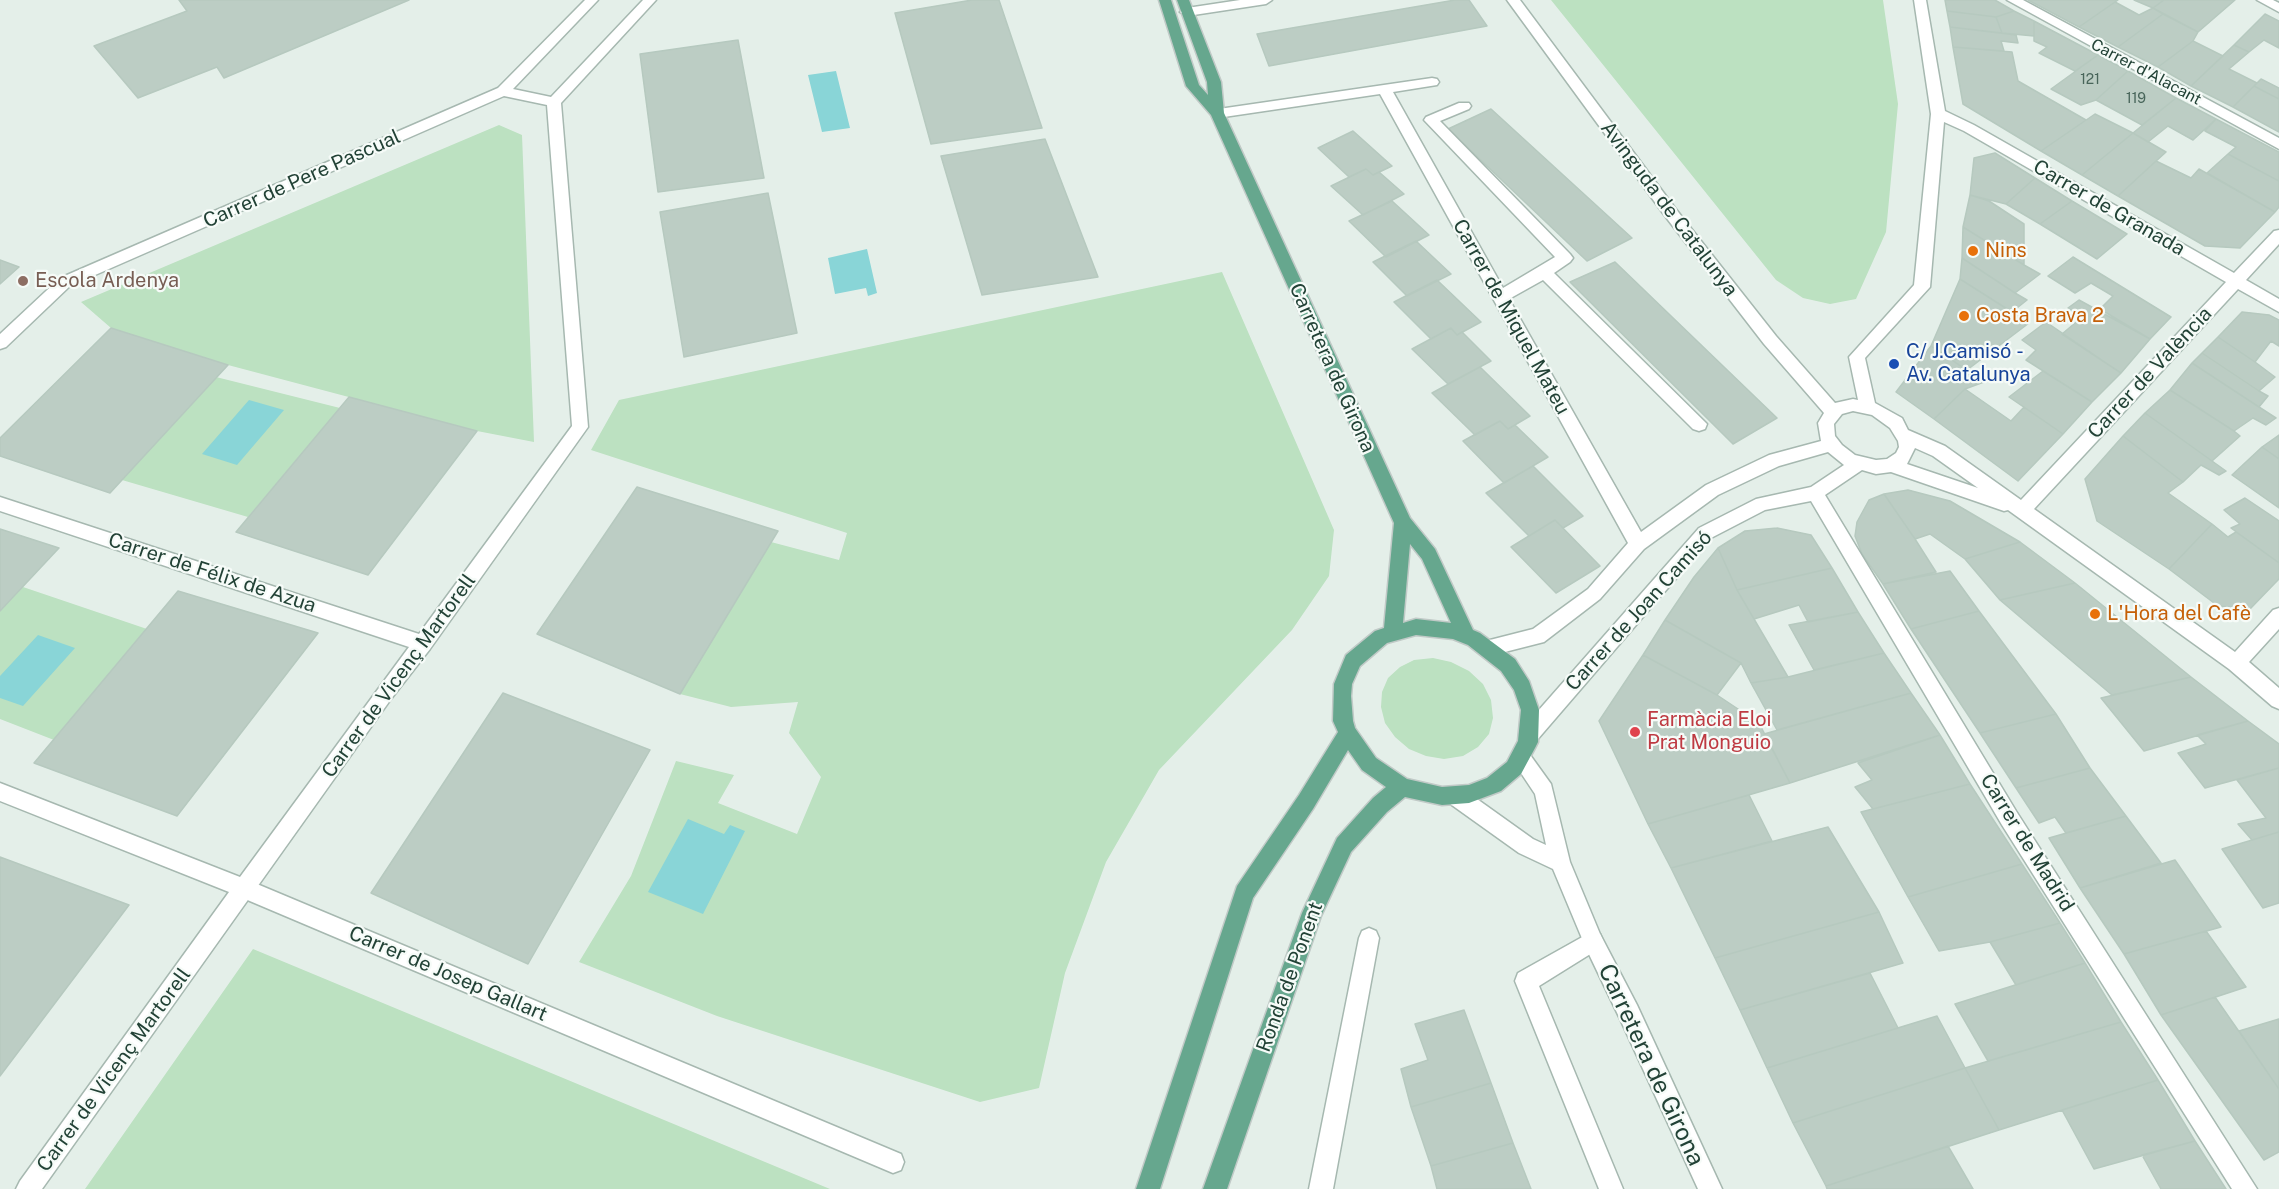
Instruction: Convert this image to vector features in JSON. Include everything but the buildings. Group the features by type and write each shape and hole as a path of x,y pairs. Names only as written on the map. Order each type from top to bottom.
{"main road":[{"name":"Carretera de Girona","path":"1165,0 1193,86 1217,113 1402,523 1393,632"},
{"name":"Carretera de Girona","path":"1185,6 1214,82 1217,113"},
{"path":"1402,523 1429,554 1466,635"},
{"path":"1416,627 1454,631 1489,648 1508,665 1522,687 1530,710 1530,734 1521,758 1514,768 1494,785 1456,796 1428,794 1402,787 1369,764 1348,733 1341,708 1343,684 1347,672 1361,652 1381,637 1416,627"},
{"path":"1148,1189 1244,893 1306,802 1348,733"},
{"name":"Ronda de Ponent","path":"1215,1189 1316,903 1344,845 1380,805 1402,787"}],"street":[{"name":"Carrer de Pere Pascual","path":"0,343 65,282 503,91 592,0"},
{"path":"503,91 554,102 650,0"},
{"path":"1185,6 1266,0"},
{"name":"Avinguda de Catalunya","path":"1513,0 1670,212 1770,340 1833,412"},
{"path":"1868,407 1857,357 1922,287 1938,114 1920,0"},
{"name":"Carrer d'Alacant","path":"2013,0 2279,144"},
{"path":"2263,0 2279,8"},
{"path":"1217,113 1432,82"},
{"name":"Carrer de Miquel Mateu","path":"1383,89 1638,544"},
{"name":"Carrer de Vicenç Martorell","path":"28,1189 384,693 580,427 554,102"},
{"path":"1464,106 1431,120 1565,258 1500,297"},
{"name":"Carrer de Granada","path":"1938,114 1969,128 2279,306"},
{"name":"Carrer de València","path":"2022,511 2279,235"},
{"path":"1544,272 1700,424"},
{"path":"1891,465 1905,453 1907,447 1904,435 1890,418 1868,407 1848,406 1833,412 1826,423 1827,437 1831,445 1843,456 1858,464 1876,467 1891,465 2022,511"},
{"path":"1904,435 1939,451 2236,663 2279,700"},
{"name":"Carrer de Joan Camisó","path":"1489,648 1538,636 1594,594 1638,544 1712,490 1775,460 1831,445"},
{"name":"Carrer de Joan Camisó","path":"1530,734 1705,533 1762,504 1815,494 1858,464"},
{"name":"Carrer de Madrid","path":"1815,494 2009,818 2245,1189"},
{"name":"Carrer de Félix de Azua","path":"0,504 423,643"},
{"path":"2236,663 2279,616"},
{"name":"Carretera de Girona","path":"1521,758 1544,791 1560,862 1593,941 1629,1013 1710,1189"},
{"name":"Carrer de Josep Gallart","path":"0,792 245,889 893,1162"},
{"path":"1456,796 1526,846 1560,862"},
{"path":"1321,1189 1369,938"},
{"name":"Carretera de Girona","path":"1593,941 1526,981 1611,1189"}],"green space":[{"path":"1551,0 1883,0 1898,104 1886,232 1856,299 1830,304 1803,298 1776,280"},
{"path":"499,125 522,135 534,442 477,431 228,365 111,328 81,302"},
{"path":"1222,272 1334,530 1329,576 1292,630 1159,770 1106,862 1065,973 1039,1088 980,1102 717,1016 579,962 631,876 676,761 734,775 718,803 797,834 821,777 789,733 798,702 731,707 680,694 771,542 839,560 847,533 591,450 619,400"},
{"path":"216,377 340,408 248,517 122,480"},
{"path":"23,587 147,629 54,740 0,719 0,611"},
{"path":"1433,658 1451,662 1469,671 1483,684 1491,700 1493,718 1489,734 1478,747 1463,756 1444,759 1426,756 1409,749 1395,737 1385,723 1381,707 1382,692 1388,678 1400,667 1414,660"},
{"path":"253,949 830,1189 85,1189"}],"water":[{"path":"836,71 850,128 822,132 808,75"},
{"path":"867,249 877,293 868,296 866,288 835,294 828,258"},
{"path":"249,400 284,410 237,465 202,454"},
{"path":"38,635 75,648 23,706 0,698 0,676"},
{"path":"688,819 724,834 730,825 745,831 703,914 648,892"}],"place":[{"name":"Nins","path":"1973,251"},
{"name":"Escola Ardenya","path":"23,281"},
{"name":"Costa Brava 2","path":"1964,316"},
{"name":"C/ J.Camisó - Av. Catalunya","path":"1894,364"},
{"name":"L'Hora del Cafè","path":"2095,614"},
{"name":"Farmàcia Eloi Prat Monguio","path":"1635,732"}]}
